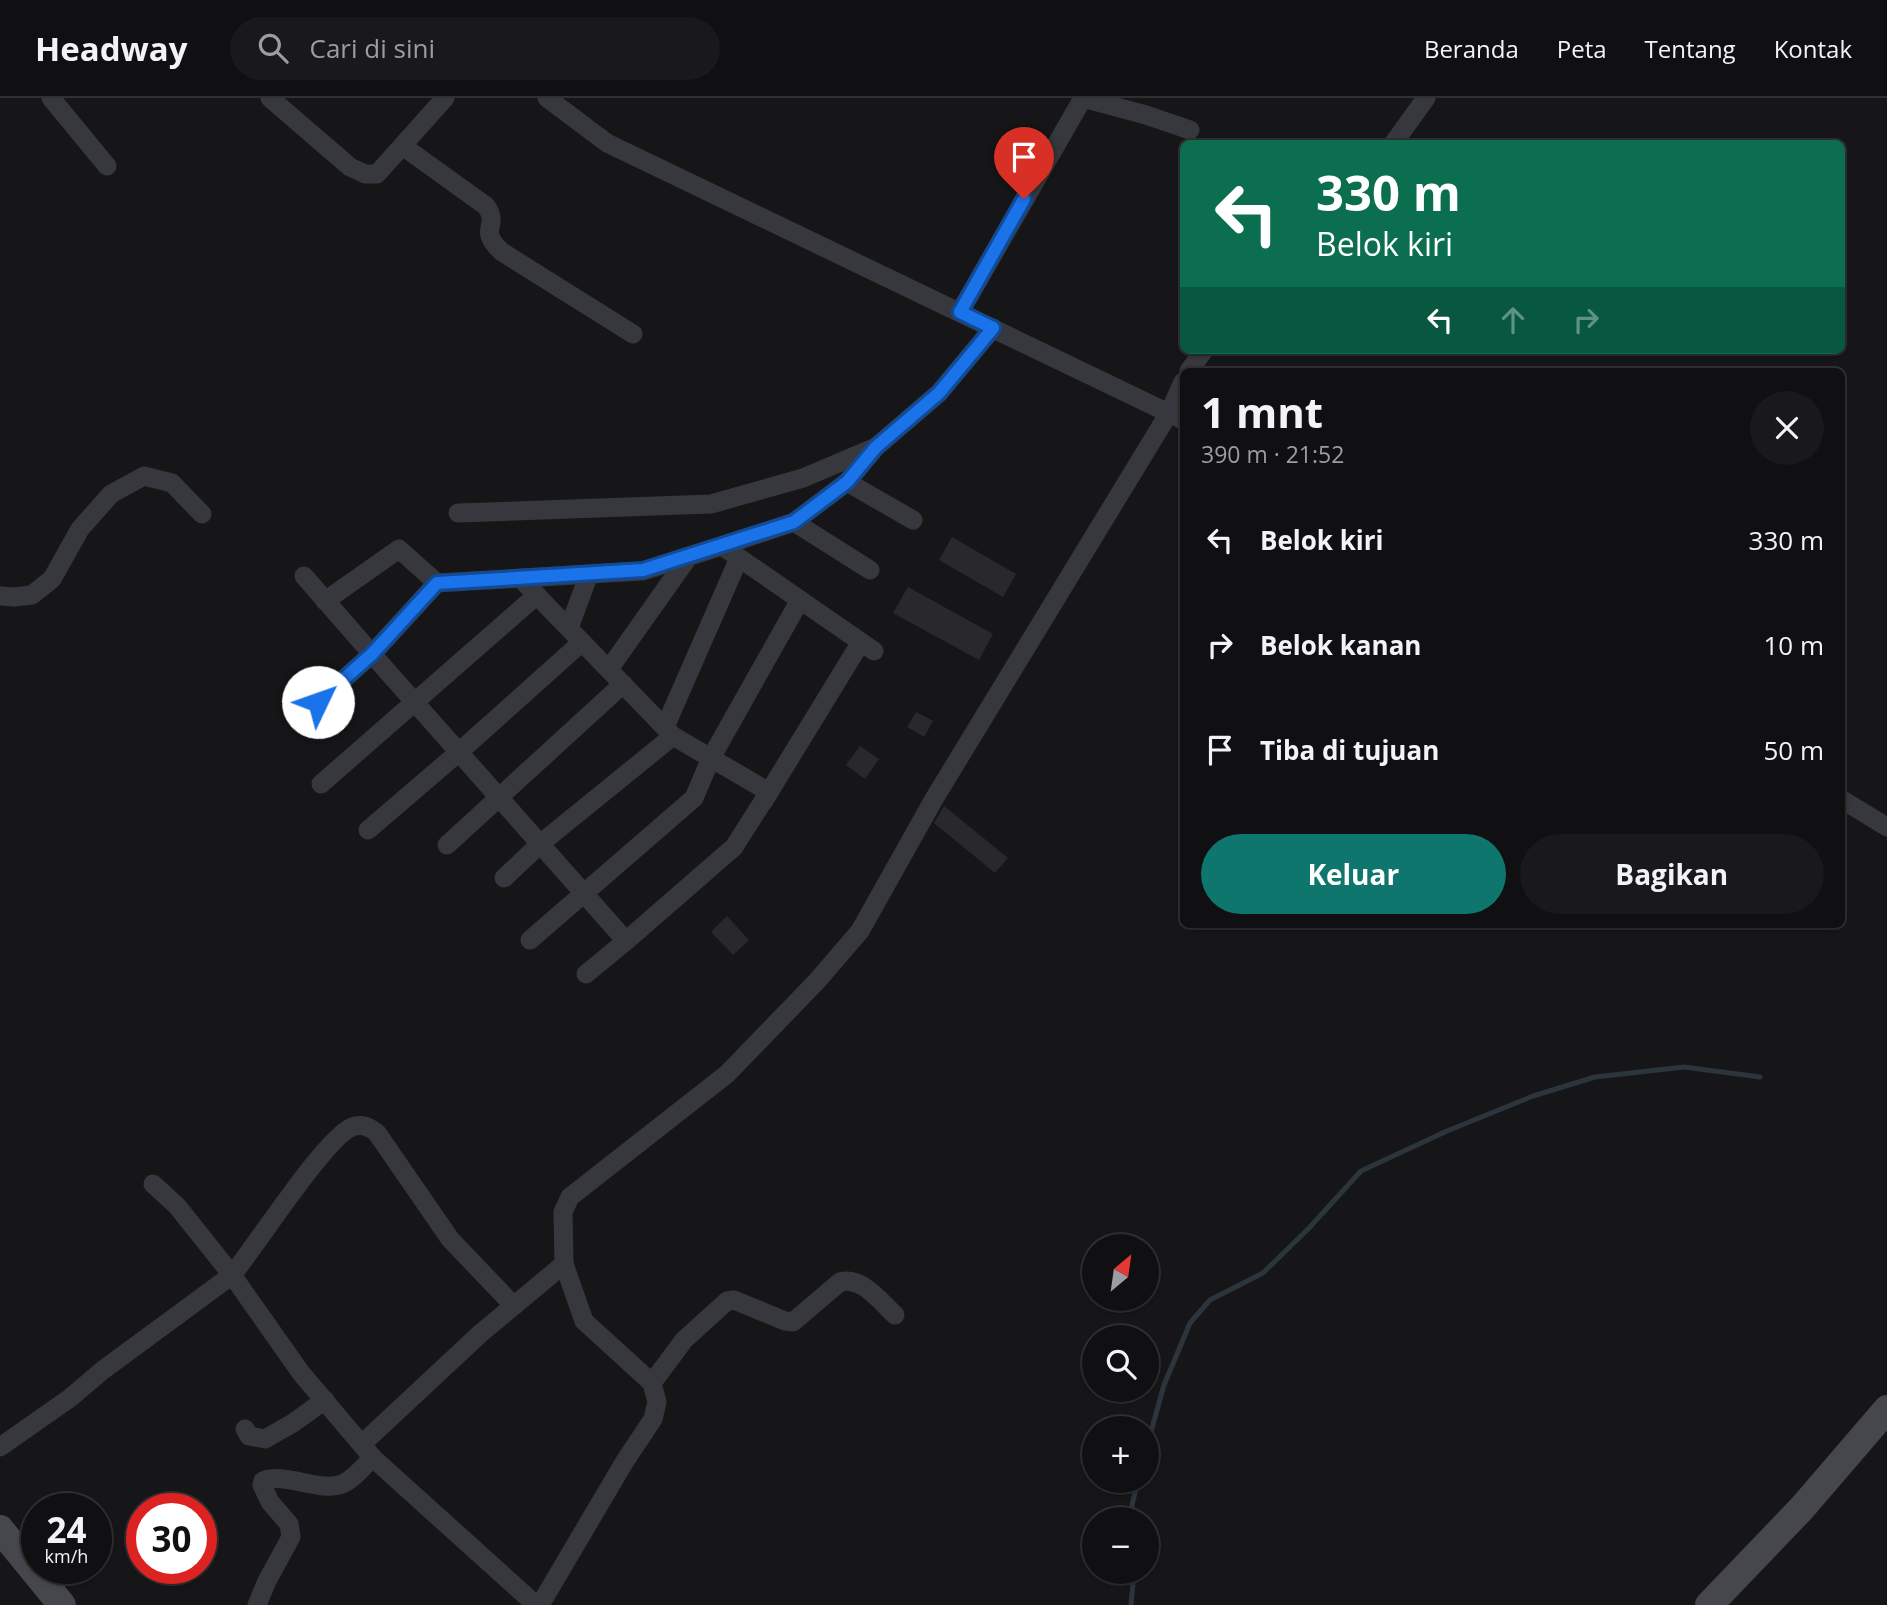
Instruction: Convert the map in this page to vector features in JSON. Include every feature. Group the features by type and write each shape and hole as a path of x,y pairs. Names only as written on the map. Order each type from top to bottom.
{"street":[{"path":"51,98 107,166"},
{"path":"270,98 349,167 365,174 376,174 404,147 445,98"},
{"path":"547,98 607,143 1176,417"},
{"path":"960,312 1083,98 1149,106 1190,130"},
{"path":"1397,140 1426,98"},
{"path":"404,147 486,206 492,219 488,232 491,242 502,252 633,334"},
{"path":"318,702 372,654 437,583 643,570 794,522 847,482 876,447 939,393 993,328"},
{"path":"153,1184 177,1206 232,1275 301,1373 368,1451 538,1605 653,1419 657,1402 652,1383 584,1321 564,1264 563,1212 570,1197 727,1074 817,981 860,931 934,799 1176,417 1180,397"},
{"path":"458,513 711,504 803,478 876,447"},
{"path":"0,596 32,594 52,579 80,529 111,494 144,476 172,483 202,514"},
{"path":"847,482 913,520"},
{"path":"794,522 870,570"},
{"path":"586,974 734,847 867,646 722,546"},
{"path":"325,601 399,549 437,583"},
{"path":"608,669 689,556"},
{"path":"504,878 669,732 739,558"},
{"path":"368,830 459,752 575,635 589,574"},
{"path":"304,576 626,941"},
{"path":"520,578 669,732 769,792"},
{"path":"321,784 537,595"},
{"path":"530,940 694,797 711,758 800,600"},
{"path":"447,845 623,684"},
{"path":"748,827 769,792"},
{"path":"1845,801 1887,827"},
{"path":"0,1447 70,1398 103,1370 232,1275 318,1159 339,1135 354,1125 367,1126 376,1133 450,1240 514,1306"},
{"path":"257,1605 291,1537 289,1524 270,1502 262,1485 263,1481 274,1478 309,1484 339,1485 350,1479 368,1451 481,1333 564,1264"},
{"path":"652,1383 684,1340 727,1301 734,1300 793,1322 840,1282 846,1280 854,1281 868,1290 895,1315"},
{"path":"246,1429 249,1436 265,1439 325,1400"},
{"path":"1709,1605 1802,1508 1887,1409"},
{"path":"0,1529 62,1605"}],"building":[{"path":"952,537 1016,574 1003,597 939,560"},
{"path":"908,587 993,634 979,660 893,613"},
{"path":"916,712 933,721 924,737 907,727"},
{"path":"860,746 879,759 865,779 846,765"},
{"path":"944,806 1008,858 995,873 934,823"},
{"path":"727,916 749,940 733,955 711,932"}],"waterway":[{"path":"1155,1416 1164,1385 1190,1323 1210,1300 1263,1273 1361,1171 1447,1131 1533,1096 1595,1077 1684,1067 1760,1077"},
{"path":"1132,1507 1135,1493"},
{"path":"1131,1605 1133,1584"}],"route":[{"path":"318,702 372,654 437,583 643,570 794,522 847,482 876,447 939,393 993,328 960,312 1024,199"}]}
